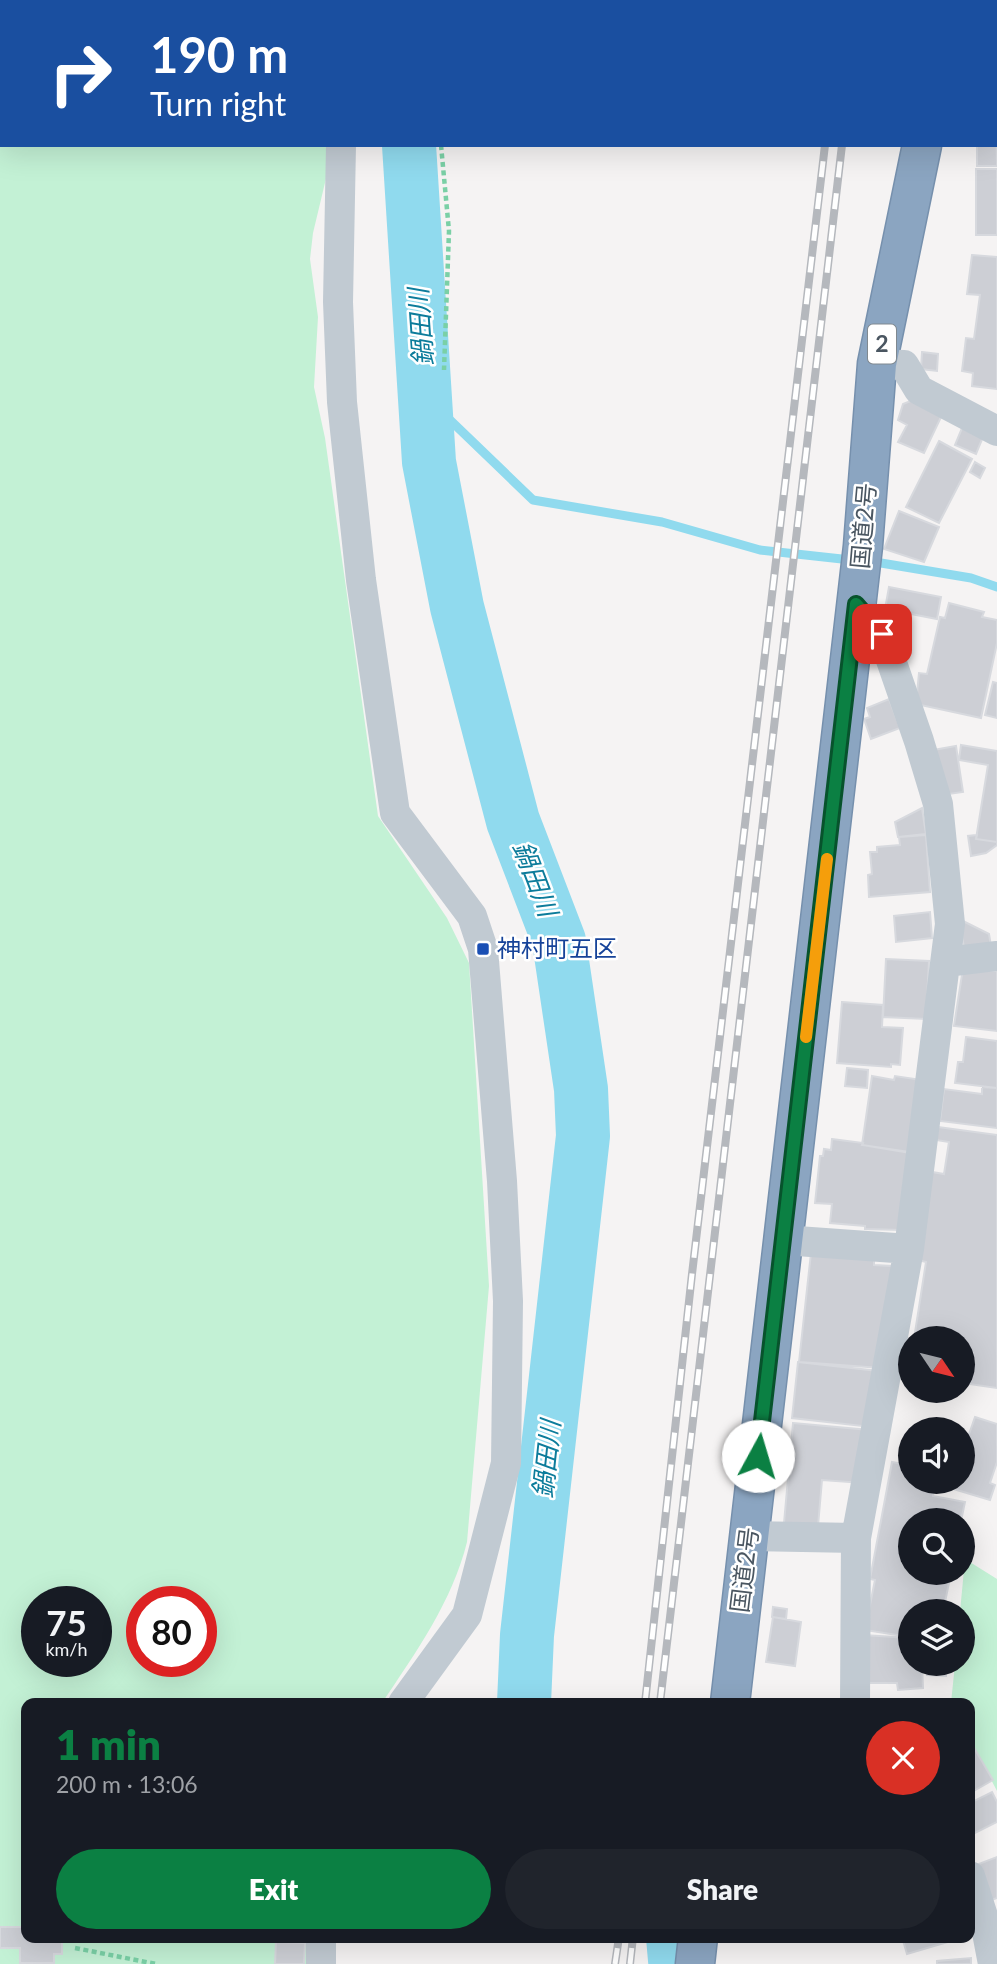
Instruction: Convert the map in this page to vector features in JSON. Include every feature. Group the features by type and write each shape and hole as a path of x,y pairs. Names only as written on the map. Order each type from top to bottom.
{"highway":[{"name":"国道2号","path":"731,1698 860,575 877,364 922,147"},
{"path":"695,1964 697,1943"},
{"path":"708,1964 710,1943"}],"street":[{"path":"341,147 338,302 342,402 361,580 395,813 472,916 483,949 502,1181 508,1301 506,1463 486,1543 467,1615 407,1698"},
{"path":"877,364 904,365 919,390 997,431"},
{"path":"855,1698 856,1538 909,1249 950,924 938,804 919,741 860,575"},
{"path":"946,962 997,956"},
{"path":"783,1240 909,1249"},
{"path":"749,1536 856,1538"},
{"path":"975,1891 985,1922 993,1964"},
{"path":"321,1943 321,1964"}],"path":[{"path":"441,147 449,231 444,370"},
{"path":"75,1948 156,1964"}],"green space":[{"path":"0,147 334,147 313,233 310,259 318,317 314,387 325,438 378,816 447,918 469,963 489,1286 467,1542 442,1606 385,1698 21,1698 21,1943 319,1943 318,1964 0,1964"},
{"path":"975,1565 997,1579 997,1791 975,1749 975,1698 952,1698 954,1676 975,1676 975,1599 961,1599 963,1585 975,1585"}],"building":[{"path":"977,147 997,147 997,166 977,166"},
{"path":"976,169 997,169 997,235 976,235"},
{"path":"972,255 997,257 997,389 972,386 973,373 962,371 966,338 974,339 980,295 967,294"},
{"path":"922,352 938,354 937,371 921,369"},
{"path":"913,400 942,415 924,453 898,442 907,425 898,420 903,404"},
{"path":"962,428 983,437 976,454 955,445"},
{"path":"939,441 972,459 939,523 906,507"},
{"path":"975,462 985,468 980,478 970,472"},
{"path":"899,511 939,527 924,562 884,549"},
{"path":"889,587 941,597 937,619 885,609"},
{"path":"949,603 984,612 982,617 997,620 997,643 981,718 916,704 919,673 927,674 940,617 945,618"},
{"path":"993,682 997,683 997,718 985,715"},
{"path":"889,699 900,728 871,739 864,719 870,717 867,708"},
{"path":"961,745 997,751 997,842 976,839 988,765 959,760"},
{"path":"956,746 963,792 942,795 933,750"},
{"path":"922,808 926,834 898,837 895,822"},
{"path":"926,835 930,892 869,897 868,875 872,874 870,852 877,852 877,847 900,845 899,837"},
{"path":"977,835 976,839 997,842 997,845 986,853 971,856 968,836"},
{"path":"930,912 932,938 896,942 894,916"},
{"path":"959,919 989,934 991,946 964,948"},
{"path":"886,959 929,961 926,1019 883,1017"},
{"path":"963,968 997,971 997,1031 954,1026"},
{"path":"842,1002 883,1005 882,1027 903,1028 900,1065 891,1064 891,1067 837,1063"},
{"path":"966,1037 997,1041 997,1088 955,1083 958,1062 963,1062"},
{"path":"847,1068 868,1070 867,1088 845,1086"},
{"path":"872,1076 894,1080 895,1076 922,1080 911,1153 862,1145"},
{"path":"982,1087 997,1088 997,1128 940,1121 944,1089 982,1094"},
{"path":"938,1127 997,1135 997,1388 975,1385 975,1326 916,1326 926,1262 918,1260 932,1172 944,1174 949,1142 936,1140"},
{"path":"832,1139 910,1152 902,1230 865,1229 865,1226 830,1223 832,1204 815,1203 820,1156 823,1156 824,1149 831,1150"},
{"path":"811,1253 874,1260 874,1265 892,1266 881,1368 799,1362"},
{"path":"798,1362 878,1371 871,1427 792,1418"},
{"path":"975,1417 997,1424 997,1462 990,1483 995,1485 990,1500 970,1494 975,1494"},
{"path":"793,1423 869,1430 863,1483 822,1480 818,1526 784,1523"},
{"path":"892,1462 898,1463 898,1494 933,1494 965,1502 964,1508 898,1508 898,1585 949,1585 946,1599 898,1599 898,1635 865,1630 875,1580 870,1579"},
{"path":"773,1607 787,1609 786,1619 772,1617"},
{"path":"773,1617 801,1622 795,1666 766,1662"},
{"path":"863,1635 898,1637 898,1676 922,1676 923,1688 898,1690 897,1683 869,1683"},
{"path":"975,1749 993,1780 975,1790"},
{"path":"992,1792 997,1802 997,1822 975,1833 975,1800"},
{"path":"997,1857 997,1898 989,1901 976,1865"},
{"path":"0,1927 21,1927 21,1943 62,1943 62,1954 54,1954 54,1963 20,1963 20,1948 0,1948"},
{"path":"276,1943 305,1943 304,1964 275,1964"},
{"path":"904,1943 944,1943 907,1954"},
{"path":"971,1958 971,1964 937,1964 937,1961"}],"waterway":[{"name":"鍋田川","path":"409,147 429,462 457,607 513,821 559,941 581,1089 583,1136 527,1635 524,1698"},
{"path":"425,396 533,500 662,522 760,550 851,560"},
{"path":"869,561 971,578 997,587"},
{"name":"鍋田川","path":"674,1943 675,1960"}],"railway":[{"path":"646,1698 692,1274 825,147"},
{"path":"661,1698 842,147"},
{"path":"615,1964 618,1943"},
{"path":"630,1964 632,1943"}],"slow traffic":[{"path":"806,1037 827,859"}],"place":[{"name":"神村町五区","path":"483,949"}],"route":[{"path":"758,1456 856,604 882,634"}]}
